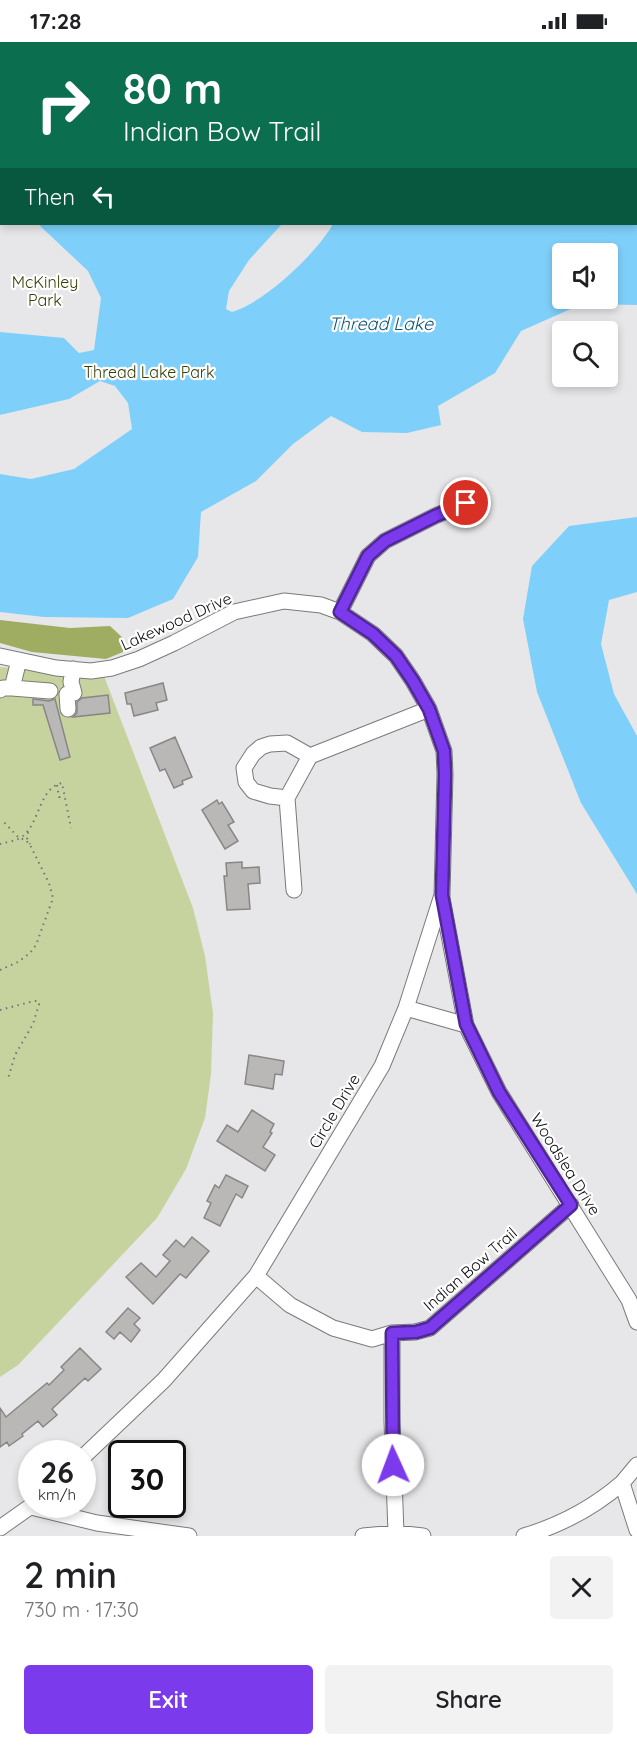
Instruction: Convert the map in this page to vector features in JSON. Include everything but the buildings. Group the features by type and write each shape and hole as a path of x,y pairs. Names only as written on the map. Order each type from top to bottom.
{"street":[{"path":"340,612 368,556 385,541 466,503"},
{"name":"Lakewood Drive","path":"0,656 56,668 91,671 112,668 174,644 234,612 284,601 321,605 340,612 373,634 396,656 429,709"},
{"path":"19,660 6,689 50,691"},
{"path":"68,709 67,694 74,693 71,682 73,669"},
{"path":"294,890 287,798 310,756 429,709"},
{"name":"Circle Drive","path":"96,1445 164,1380 256,1276 382,1066 406,1008 442,895 444,751 429,709"},
{"path":"287,798 253,791 246,782 244,768 253,754 261,747 270,744 287,744 310,756"},
{"name":"Woodslea Drive","path":"442,895 466,1024 499,1092 629,1300 637,1322"},
{"path":"406,1008 466,1024"},
{"name":"Indian Bow Trail","path":"256,1276 290,1305 333,1328 372,1339 392,1333 416,1332 430,1328 571,1205"},
{"path":"392,1333 396,1533"},
{"path":"524,1536 579,1514 609,1494 637,1465"},
{"path":"622,1483 637,1530"},
{"path":"0,1528 18,1516"},
{"path":"78,1518 97,1523 189,1536"},
{"path":"363,1536 396,1533 423,1536"}],"path":[{"path":"0,844 19,838 29,829 49,791 57,784 62,783 71,828"},
{"path":"2,820 19,838 26,840 32,847"},
{"path":"0,970 18,962 30,953 36,945 51,908 52,891 27,838 29,829"},
{"path":"0,1010 30,1002 38,1001 39,1004 33,1024 15,1055 8,1079"}],"green space":[{"path":"0,620 70,628 110,626 123,638 123,652 106,659 32,652 0,643"},
{"path":"0,667 104,676 193,908 205,956 213,1013 211,1074 205,1118 186,1169 157,1218 18,1365 0,1377"}],"water":[{"name":"Thread Lake","path":"39,225 281,225 249,260 229,291 226,309 232,312 245,307 274,288 315,249 332,225 637,225 637,305 618,305 618,243 552,243 552,309 571,309 521,331 495,373 438,406 441,425 407,433 362,432 331,416 293,444 256,481 201,512 198,557 173,599 128,618 44,617 0,612 0,474 31,479 74,469 132,429 128,403 115,386 100,381 69,399 0,415 0,332 64,338 79,353 94,350 101,298 88,271"},
{"path":"637,517 637,592 609,600 601,644 614,694 637,736 637,894 581,803 537,692 523,619 532,566 569,526"}],"route":[{"path":"393,1465 392,1333 416,1332 430,1328 571,1205 499,1092 466,1024 442,895 444,751 429,709 396,656 373,634 340,612 368,556 385,541 466,503"}],"park label":[{"name":"McKinley Park","path":"45,291"},
{"name":"Thread Lake Park","path":"149,372"}]}
